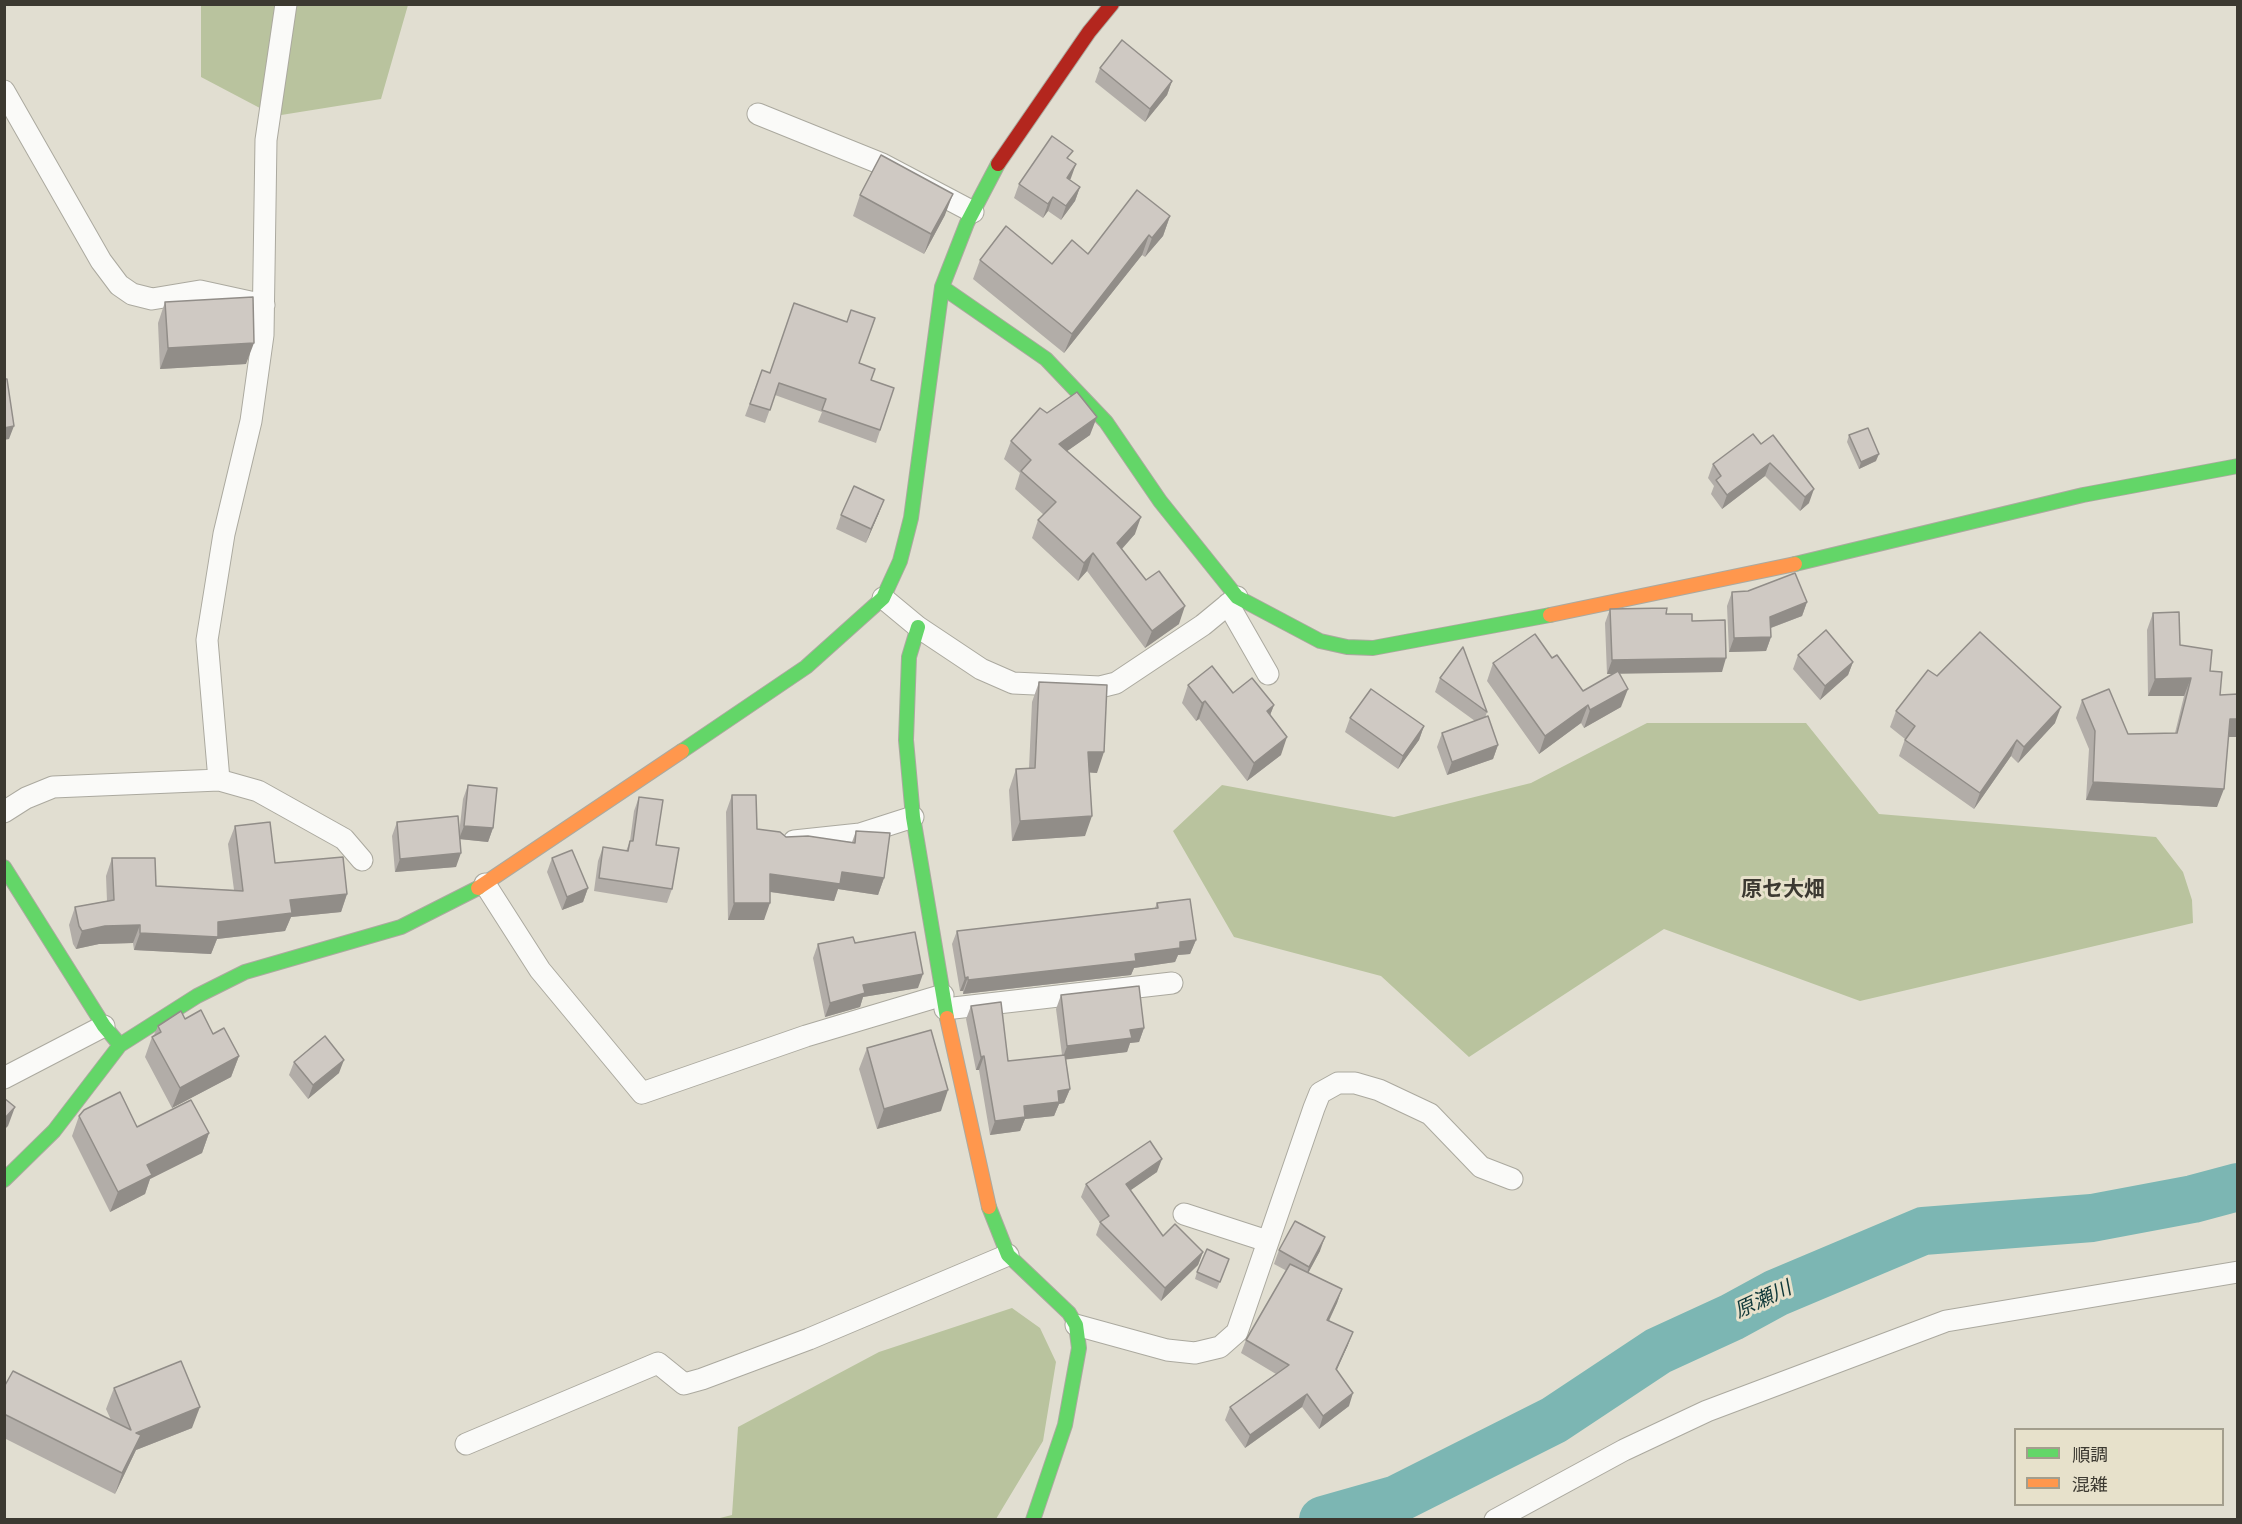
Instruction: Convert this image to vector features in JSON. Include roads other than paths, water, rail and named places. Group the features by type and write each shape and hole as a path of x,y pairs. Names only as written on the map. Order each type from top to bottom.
{"street":[{"path":"219,780 207,640 224,534 251,421 263,335 266,140 286,4"},
{"path":"4,1180 54,1131 120,1045 197,996 245,972 401,927 485,884 806,667 883,598 900,561 911,518 942,287 973,212 1000,160 1089,32 1112,4"},
{"path":"4,91 101,261 119,285 132,294 152,299 200,291 264,305"},
{"path":"758,114 882,164 973,212"},
{"path":"942,287 1046,359 1106,422 1232,601 1268,674"},
{"path":"1232,601 1320,641 1372,648 1618,602 1851,552 2083,495 2238,466"},
{"path":"883,598 918,627 981,669 1013,683 1100,687 1116,682 1203,625 1232,601"},
{"path":"918,627 909,657 906,740 913,817 944,1002 986,1200 1008,1255 1069,1313 1076,1325 1079,1348 1065,1425 1033,1520"},
{"path":"4,812 26,798 53,787 219,780 258,791 344,839 362,860"},
{"path":"784,842 860,834 913,817"},
{"path":"4,867 104,1026 120,1045"},
{"path":"485,884 540,970 642,1094 806,1036 944,1002 1172,983"},
{"path":"4,1078 104,1026"},
{"path":"1076,1325 1167,1350 1195,1353 1220,1347 1237,1332 1320,1093 1338,1083 1355,1083 1379,1090 1430,1114 1481,1167 1501,1177 1512,1179"},
{"path":"1184,1214 1267,1241"},
{"path":"466,1444 658,1363 684,1384 702,1379 809,1339 1008,1255"},
{"path":"1495,1520 1624,1450 1707,1411 1946,1322 2238,1272"}],"waterway":[{"name":"原瀬川","path":"1323,1520 1397,1499 1554,1420 1658,1351 1732,1317 1776,1293 1923,1231 2092,1218 2193,1199 2238,1187"}],"district":[{"name":"原セ大畑","path":"1783,890"}]}
